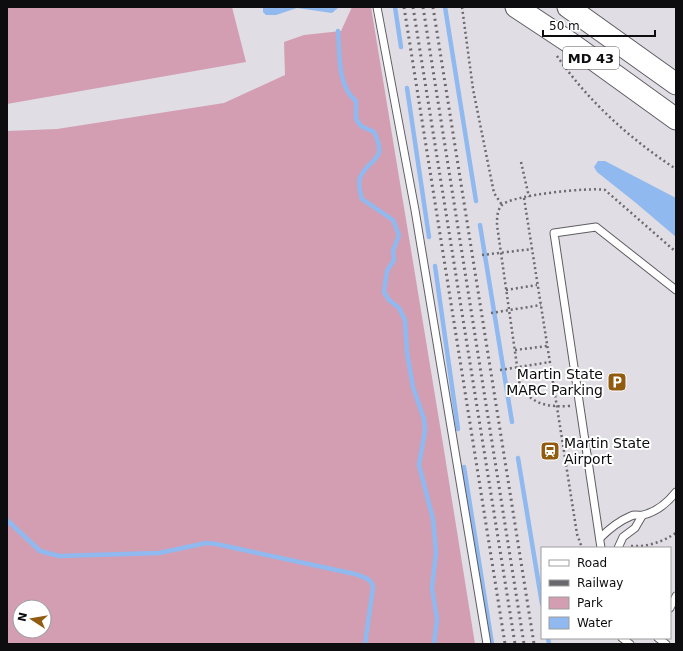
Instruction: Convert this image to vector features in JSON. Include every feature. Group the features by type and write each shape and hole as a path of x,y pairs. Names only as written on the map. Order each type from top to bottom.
{"main road":[{"name":"MD 43","path":"568,7 676,84"},
{"name":"MD 43","path":"522,11 676,119"}],"lane":[{"path":"377,7 415,210 487,644"},
{"path":"601,547 554,233 596,227 676,290"},
{"path":"600,538 612,526 632,515 642,516 659,508 670,500 676,492"},
{"path":"618,547 623,537 635,528 642,516"},
{"path":"671,606 676,596"}],"path":[{"path":"462,7 474,89 494,193 502,205"},
{"path":"555,53 568,71 606,113 646,148 676,169"},
{"path":"521,162 529,197"},
{"path":"524,198 576,534 582,547"},
{"path":"482,255 532,248"},
{"path":"506,290 537,285"},
{"path":"491,313 540,305"},
{"path":"515,350 547,346"},
{"path":"500,370 550,362"},
{"path":"626,546 647,545 658,542 676,533"}],"green space":[{"path":"7,7 232,7 246,62 7,104"},
{"path":"352,7 371,7 475,644 7,644 7,131 57,129 224,103 285,75 284,42 304,35 341,31"}],"water":[{"path":"263,7 339,7 332,13 297,8 276,15 266,15 263,12"},
{"path":"598,161 605,161 676,198 676,237 597,172 594,167"}],"waterway":[{"path":"395,7 401,47"},
{"path":"445,7 476,201"},
{"path":"338,31 342,78 345,87 356,101 356,119 361,126 374,132 378,142 378,155 364,171 359,180 362,199 393,220 399,235 393,251 394,260 387,271 384,292 389,300 399,308 405,320 407,353 413,387 424,419 425,431 419,465 433,519 436,552 432,588 437,619 434,644"},
{"path":"407,88 429,237"},
{"path":"480,225 512,422"},
{"path":"435,266 458,429"},
{"path":"518,458 541,598"},
{"path":"464,467 492,644"},
{"path":"7,520 40,551 59,556 159,553 206,543 361,576 369,580 373,587 365,644"},
{"path":"548,639 549,644"}],"railway":[{"path":"404,7 505,644"},
{"path":"413,7 515,644"},
{"path":"423,7 524,644"},
{"path":"433,7 534,644"}],"place":[{"name":"Martin State MARC Parking","path":"617,382"},
{"name":"Martin State Airport","path":"550,451"}]}
